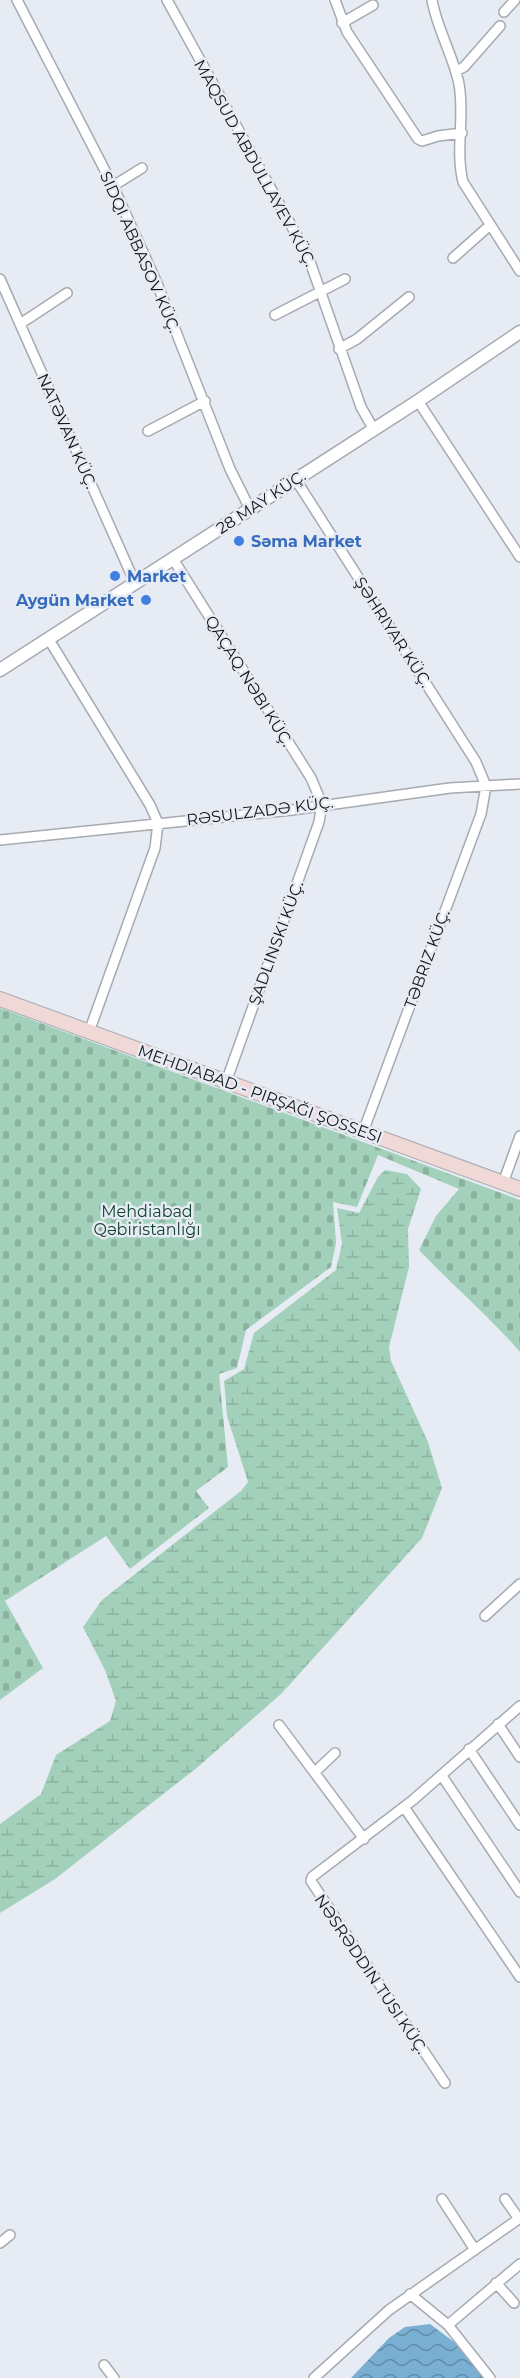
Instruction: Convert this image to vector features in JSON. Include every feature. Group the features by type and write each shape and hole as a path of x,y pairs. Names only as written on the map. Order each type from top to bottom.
{"main road":[{"path":"0,999 520,1189"}],"street":[{"name":"SIDQI ABBASOV KÜÇ.","path":"17,0 113,186 156,281 230,469 250,510"},
{"name":"MAQSUD ABDULLAYEV KÜÇ.","path":"167,0 308,256 339,349 361,406 374,430"},
{"path":"335,0 342,22 418,139 427,141 438,136 462,132"},
{"path":"432,0 456,72 461,102 462,132 459,157 463,182 489,226 520,271"},
{"path":"504,12 516,0"},
{"path":"342,22 373,5"},
{"path":"456,72 464,67 500,27"},
{"path":"113,186 142,168"},
{"path":"453,258 489,226"},
{"name":"NATƏVAN KÜÇ.","path":"0,279 135,583"},
{"path":"274,315 345,279"},
{"path":"20,324 67,293"},
{"path":"339,349 357,339 409,297"},
{"name":"28 MAY KÜÇ.","path":"1,664 48,638 250,510 520,332"},
{"path":"148,431 205,401"},
{"path":"418,401 520,557"},
{"name":"ŞƏHRIYAR KÜÇ.","path":"296,480 476,762 486,786"},
{"name":"QAÇAQ NƏBI KÜÇ.","path":"173,559 311,778 322,804"},
{"path":"48,638 150,805 158,823 155,848 89,1032"},
{"name":"RƏSULZADƏ KÜÇ.","path":"0,840 520,784"},
{"name":"TƏBRIZ KÜÇ.","path":"363,1132 481,814 486,786"},
{"name":"ŞADLINSKI KÜÇ.","path":"226,1082 319,822 322,804"},
{"path":"503,1183 520,1136"},
{"path":"485,1616 520,1584"},
{"name":"NƏSRƏDDIN TUSI KÜÇ.","path":"445,2083 310,1881 312,1877 364,1839 442,1776 469,1749 520,1706"},
{"path":"498,1724 520,1757"},
{"path":"279,1725 364,1839"},
{"path":"469,1749 520,1826"},
{"path":"315,1772 335,1754"},
{"path":"442,1776 520,1892"},
{"path":"404,1807 520,1977"},
{"path":"442,2199 475,2250"},
{"path":"314,2378 371,2325 410,2294 519,2218 505,2199"},
{"path":"0,2243 10,2235"},
{"path":"448,2325 520,2264"},
{"path":"496,2283 514,2303"},
{"path":"410,2294 448,2325 490,2378"},
{"path":"104,2365 114,2378"}],"green space":[{"name":"Mehdiabad Qəbiristanlığı","path":"0,1008 520,1200 520,1352 419,1250 436,1216 459,1189 378,1155 357,1207 333,1202 336,1243 331,1267 246,1330 237,1368 219,1374 228,1467 196,1491 209,1508 130,1569 106,1536 5,1601 43,1668 0,1700"},
{"path":"385,1170 407,1174 421,1189 408,1229 409,1267 389,1347 391,1361 428,1442 442,1488 422,1538 282,1693 199,1766 55,1879 0,1913 0,1824 41,1794 56,1755 110,1721 116,1701 105,1670 83,1627 102,1600 241,1491 248,1482 227,1416 224,1381 244,1369 254,1333 336,1270 342,1244 337,1208 359,1213 378,1177"}],"water":[{"path":"430,2324 454,2342 484,2378 351,2378 389,2338 405,2327"}],"place":[{"name":"Səma Market","path":"239,541"},
{"name":"Market","path":"115,576"},
{"name":"Aygün Market","path":"146,600"}]}
